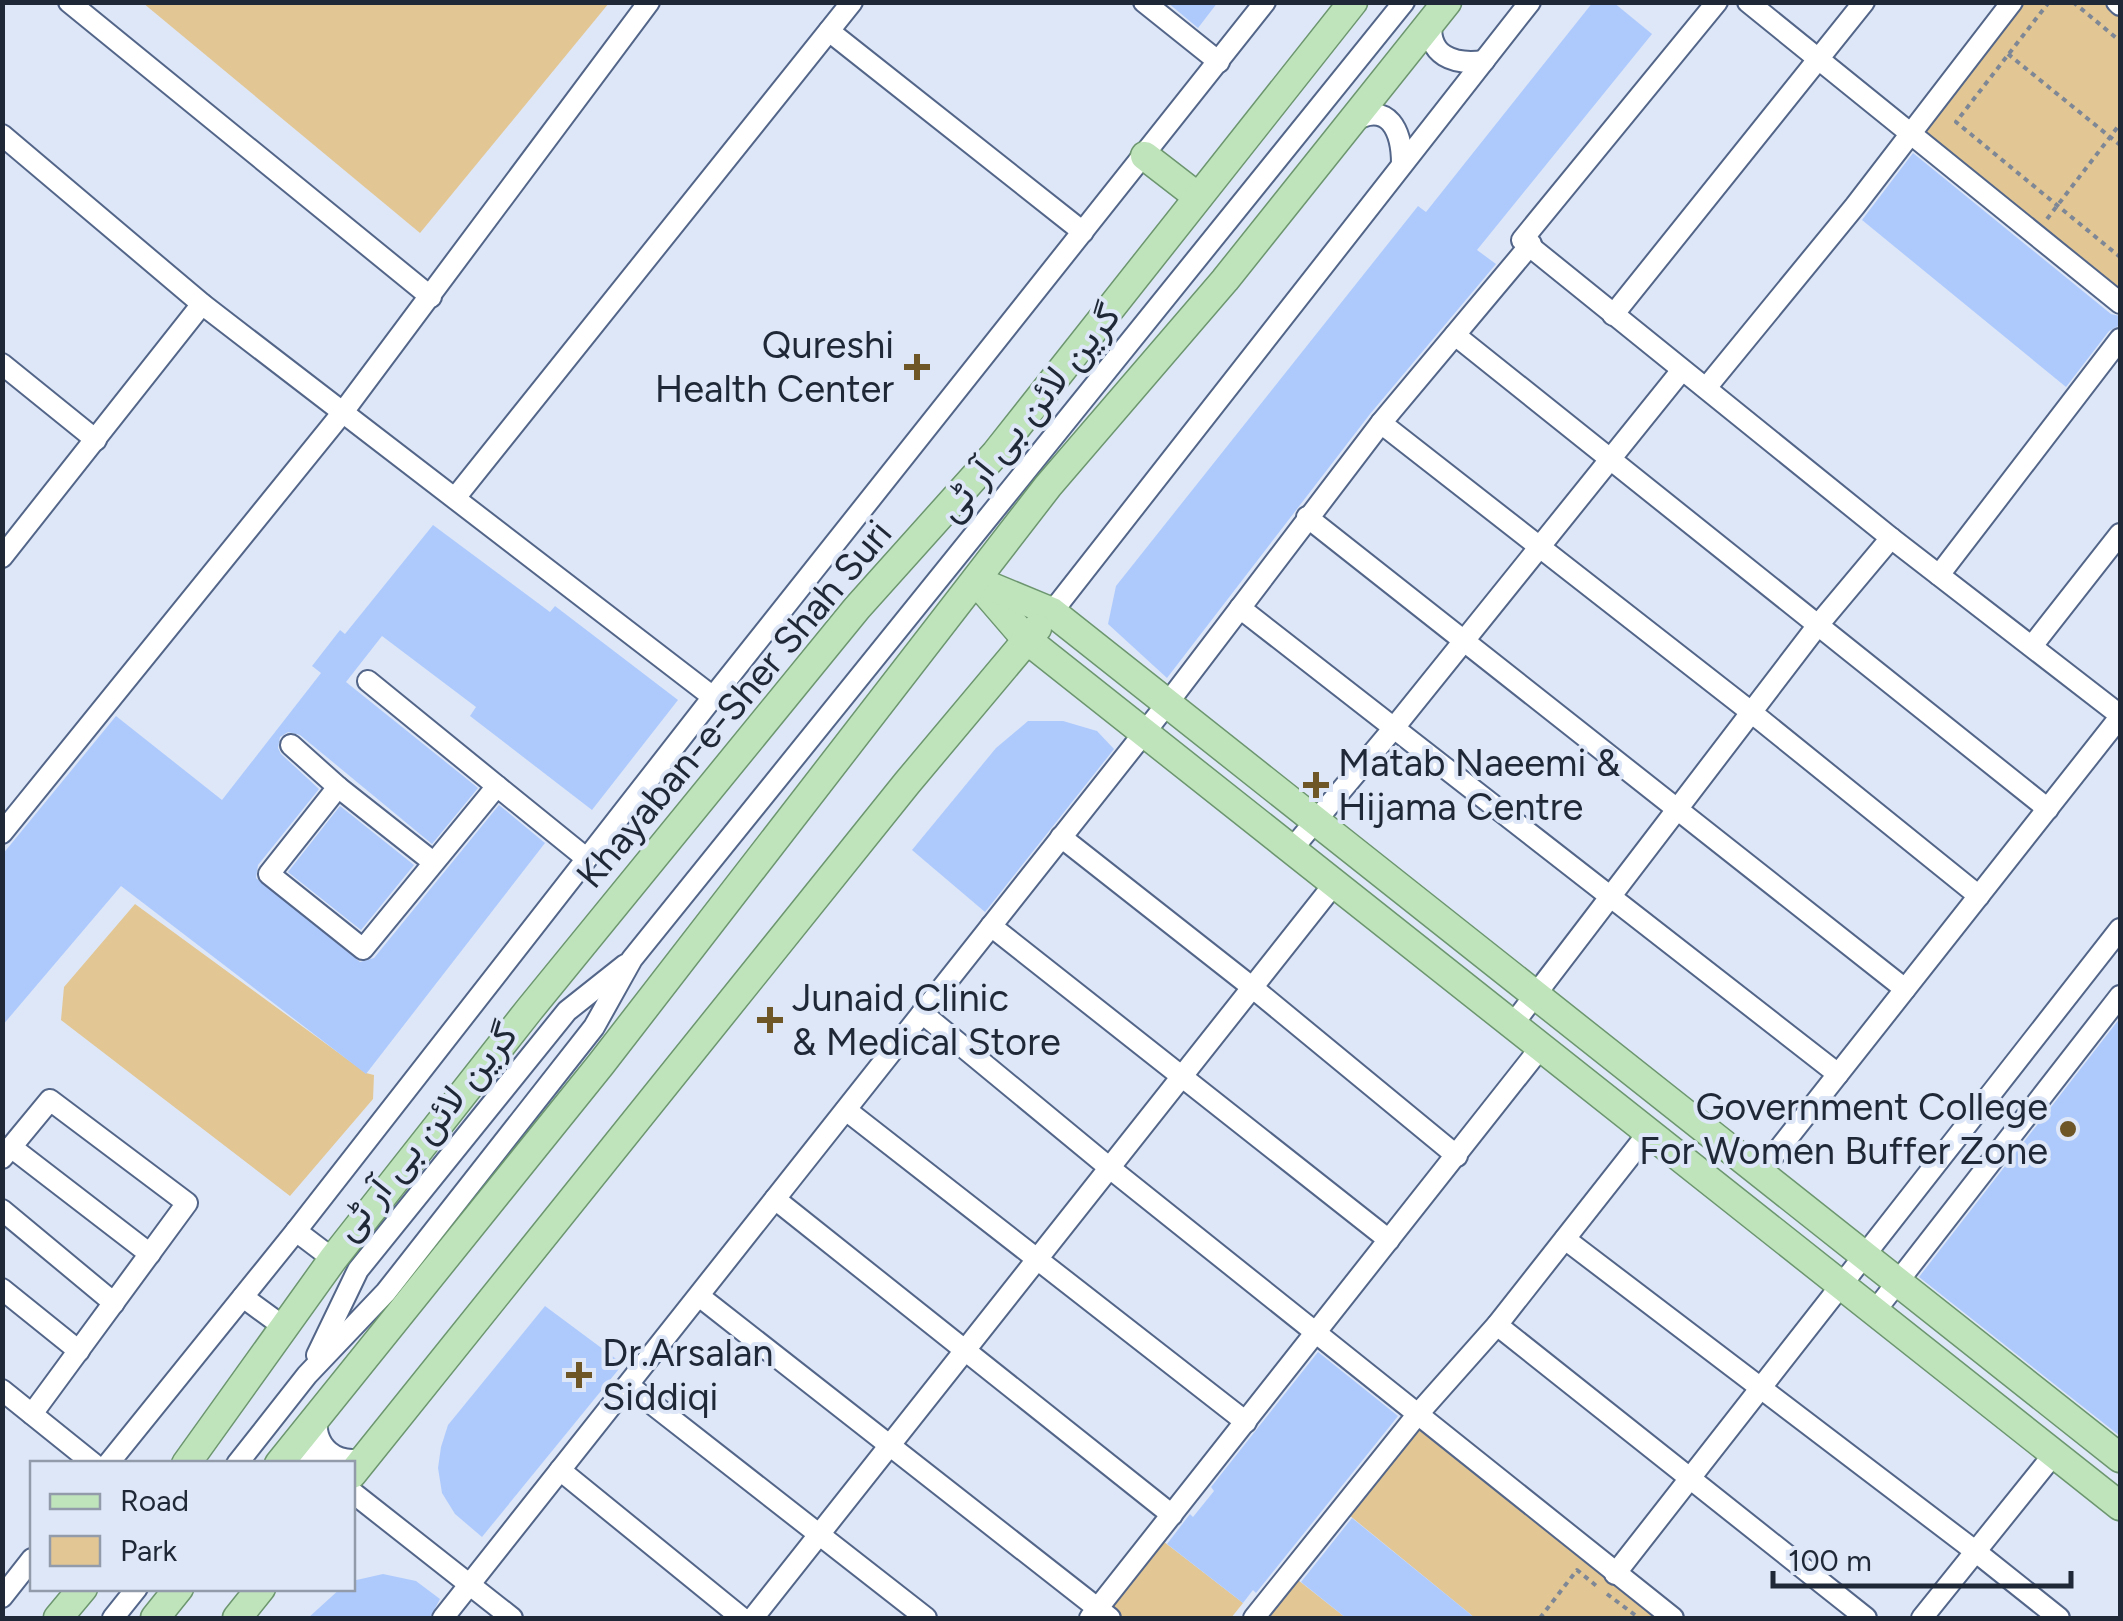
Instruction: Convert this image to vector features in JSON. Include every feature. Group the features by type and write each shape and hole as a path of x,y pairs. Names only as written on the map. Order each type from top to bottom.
{"main road":[{"name":"Khayaban-e-Sher Shah Suri","path":"188,1461 333,1258 580,948 857,608 996,452 1352,2"},
{"path":"287,1454 602,1064 1048,486 1225,280 1439,12"},
{"path":"1146,156 1198,197"},
{"path":"976,581 1052,612 1760,1173 1905,1273 2120,1458"},
{"path":"976,581 1026,639 2120,1506"},
{"path":"359,1466 1026,639 1052,612"},
{"path":"58,1618 80,1591"},
{"path":"155,1618 177,1591"},
{"path":"237,1618 258,1591"}],"street":[{"path":"69,2 431,296"},
{"path":"2,833 342,412 649,2"},
{"path":"455,498 852,2"},
{"path":"1144,2 1219,62"},
{"path":"110,1461 1265,2"},
{"name":"گرین لائن بی آر ٹی","path":"239,1461 308,1375 386,1292 594,1028 632,959 1404,2"},
{"path":"1052,612 1530,2"},
{"path":"1717,2 1522,240 1891,538 2120,716 1760,1173"},
{"path":"1748,2 2120,303"},
{"path":"1613,315 1864,2"},
{"path":"1706,388 1912,133 2012,2"},
{"path":"1439,12 1433,42 1448,59 1458,63 1484,61"},
{"path":"830,31 1084,232"},
{"path":"1349,124 1367,116 1386,119 1400,133 1402,164"},
{"path":"2,135 202,304 713,697"},
{"path":"443,1618 1167,704 1380,424 1531,244"},
{"path":"3,554 202,304"},
{"path":"1455,336 2048,810"},
{"path":"1939,575 2120,338"},
{"path":"2,364 96,440"},
{"path":"1292,849 1682,370"},
{"path":"1380,424 1751,712 1978,896"},
{"path":"1307,517 1906,989"},
{"path":"2032,646 2120,534"},
{"path":"1512,1024 1818,625 1891,538"},
{"path":"1240,608 1838,1074"},
{"path":"368,681 586,858"},
{"path":"291,746 434,862"},
{"path":"338,787 269,874 363,949 497,786"},
{"path":"1061,837 1457,1156"},
{"path":"754,1618 1334,883"},
{"path":"991,926 1389,1240"},
{"path":"1615,1574 1870,1246 2116,943"},
{"name":"گرین لائن بی آر ٹی","path":"308,1375 358,1270 567,1010 632,959"},
{"path":"1875,1311 2120,996"},
{"path":"922,1013 1110,1169 1672,1618"},
{"path":"698,1296 1099,1615 1172,1515 1541,1047"},
{"path":"32,1414 188,1203 50,1100 7,1152 150,1254"},
{"path":"846,1110 1246,1422"},
{"path":"1254,1618 1417,1415 1497,1325 1649,1132"},
{"path":"775,1199 1172,1515"},
{"path":"2,1210 114,1303"},
{"path":"296,1230 333,1258"},
{"path":"1564,1239 2058,1618"},
{"path":"2,1289 78,1351"},
{"path":"243,1297 284,1326"},
{"path":"1497,1325 1866,1618"},
{"path":"628,1384 926,1618"},
{"path":"2,1390 90,1461"},
{"path":"317,1416 318,1438 332,1456 355,1461 359,1466"},
{"path":"1922,1618 2054,1454"},
{"path":"560,1470 742,1618"},
{"path":"355,1494 512,1618"},
{"path":"2,1598 30,1562"},
{"path":"113,1618 135,1591"}],"path":[{"path":"2049,2 1956,122 2120,257"},
{"path":"2073,2 2120,41"},
{"path":"2008,54 2120,145"},
{"path":"2058,205 2120,124"},
{"path":"1540,1618 1577,1570"}],"green space":[{"path":"2117,2 2120,303 1912,133 2012,3"},
{"path":"143,3 609,3 420,233"},
{"path":"135,904 366,1073 374,1075 373,1099 290,1196 61,1020 64,987"},
{"path":"1423,1420 1671,1618 1475,1618 1349,1515"},
{"path":"1159,1538 1243,1603 1231,1618 1122,1618 1105,1605"},
{"path":"1298,1580 1346,1618 1268,1618"}],"building":[{"path":"1167,2 1218,2 1198,28"},
{"path":"1593,2 1613,2 1652,34 1477,250 1496,264 1370,414 1167,678 1108,624 1116,586 1418,206 1426,212"},
{"path":"1913,153 2111,314 2120,316 2120,325 2109,331 2066,387 1862,220"},
{"path":"433,525 550,612 555,606 678,700 592,810 470,716 476,707 382,636 346,682 478,788 432,844 300,735 288,732 280,737 281,754 319,789 258,865 256,878 360,962 374,958 499,805 545,843 366,1074 121,886 2,1026 2,855 116,716 222,800 321,673 312,666 340,630 345,634"},
{"path":"1028,721 1063,721 1097,731 1114,749 985,912 912,850 996,748"},
{"path":"340,806 414,865 361,930 288,872"},
{"name":"Government College For Women Buffer Zone","path":"2120,1018 2120,1436 1919,1277"},
{"path":"545,1306 623,1364 482,1537 455,1514 442,1493 438,1468 441,1447 448,1425"},
{"path":"1318,1352 1398,1416 1256,1593 1253,1590 1243,1603 1167,1544 1214,1491 1211,1487"},
{"path":"1352,1518 1475,1618 1346,1618 1301,1582"},
{"path":"383,1574 416,1581 440,1599 430,1618 308,1618 338,1591 355,1591 355,1580"}],"place":[{"name":"Qureshi Health Center","path":"917,367"},
{"name":"Matab Naeemi & Hijama Centre","path":"1316,785"},
{"name":"Junaid Clinic & Medical Store","path":"770,1020"},
{"name":"Government College For Women Buffer Zone","path":"2068,1129"},
{"name":"Dr.Arsalan Siddiqi","path":"579,1375"}]}
